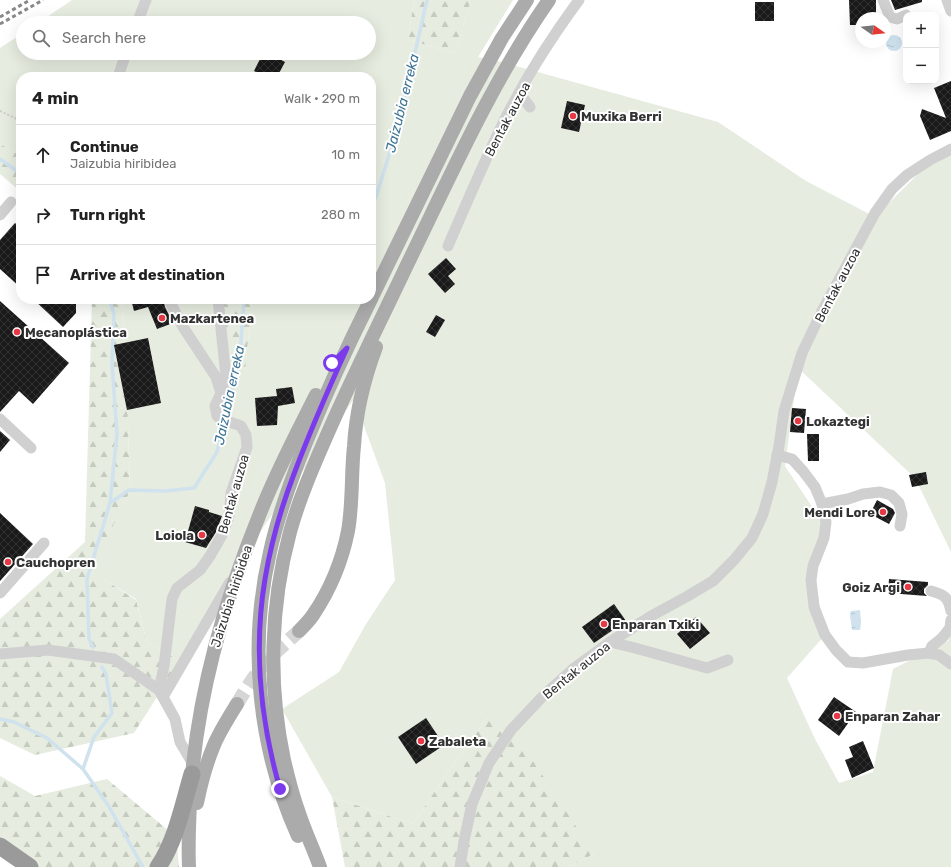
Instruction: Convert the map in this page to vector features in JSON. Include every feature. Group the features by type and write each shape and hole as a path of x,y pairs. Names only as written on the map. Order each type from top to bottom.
{"highway":[{"path":"158,867 164,860 178,821 192,769"},
{"path":"0,846 30,867"}],"main road":[{"path":"376,289 470,96 502,38 527,0"},
{"path":"320,867 298,811 279,736 276,710 274,634 276,608 279,582 290,532 304,489 348,386 487,103 518,46 548,0"},
{"path":"313,867 288,814 272,763 262,705 259,659 261,606 270,553 280,514 315,420 369,304"},
{"path":"299,631 312,616 324,598 342,555 348,531 354,445 359,405 364,381 377,344 380,321"},
{"name":"Jaizubia hiribidea","path":"189,867 189,823 192,769 197,730 212,656 226,605 259,514 284,460 332,363 347,348"},
{"path":"193,867 197,806 203,775 214,744 237,704"}],"street":[{"path":"140,16 146,0"},
{"name":"Bentak auzoa","path":"448,246 480,171 504,120 546,49 579,0"},
{"path":"883,0 890,17 897,19 903,16"},
{"path":"947,0 951,11"},
{"path":"120,72 124,60"},
{"path":"519,93 530,107"},
{"name":"Bentak auzoa","path":"460,867 472,804 489,763 511,730 544,695 573,669 610,642 653,614 713,581 734,560 752,538 763,514 772,482 778,455 784,411 802,353 821,313 875,213 892,189 907,175 951,148"},
{"path":"0,215 11,202"},
{"path":"171,304 183,327 216,377 221,393"},
{"name":"Bentak auzoa","path":"161,693 172,599 176,588 200,570 210,556 222,534 229,516 231,494 247,446 246,435 241,426 221,419 217,416 215,406 226,377 219,304"},
{"path":"0,419 31,448"},
{"path":"778,455 792,460 803,472 815,487 822,504 826,522 824,538 813,566 811,580 814,607 825,635 836,650 848,662 863,663 929,653 939,655 951,664"},
{"path":"822,504 848,499 863,494 880,492 891,495 899,503 902,514 900,526"},
{"path":"0,593 44,543"},
{"path":"161,693 239,568"},
{"path":"932,591 942,594 949,602 951,611"},
{"path":"929,653 932,646 942,638 950,628 951,620"},
{"path":"610,642 707,668 728,660"},
{"path":"0,654 48,650 114,659 161,693 175,719 180,742 192,769"}],"path":[{"path":"0,111 16,119"}],"green space":[{"path":"72,0 414,0 408,40 455,53 471,0 513,0 478,57 502,62 718,122 806,181 875,217 935,157 951,149 951,552 915,478 798,368 785,466 830,534 814,574 825,635 787,678 814,737 839,783 873,772 893,669 948,641 951,626 951,867 567,867 594,854 487,718 413,824 332,797 282,709 339,672 366,624 395,580 385,483 354,399 233,570 180,661 147,642 136,599 90,571 130,491 126,356 121,304 223,304 245,373 252,304 376,304 376,72 16,72 16,153 0,144 0,48 16,38 16,60 376,60 376,16 48,16"},
{"path":"414,0 471,0 455,53 408,40"},
{"path":"0,144 16,153 16,188 0,174"},
{"path":"92,304 121,304 126,356 130,491 91,571 136,600 147,642 180,661 134,733 35,755 0,738 0,619 85,542"},
{"path":"221,304 252,304 245,373 219,368"},
{"path":"487,718 526,750 594,854 567,867 345,867 332,797 413,824"},
{"path":"0,776 35,796 107,779 176,837 179,867 16,867 0,847"}],"water":[{"path":"894,35 900,37 902,43 900,49 894,51 888,49 891,48 891,36"},
{"path":"860,610 860,630 852,630 850,615 851,611"}],"building":[{"path":"849,0 876,0 876,12 855,12 855,25 850,25"},
{"path":"891,0 922,0 922,2 895,10"},
{"path":"755,2 774,2 774,21 755,21"},
{"path":"260,60 281,60 285,62 280,72 254,71"},
{"path":"951,81 951,131 930,140 920,116 922,109 946,118 934,88"},
{"name":"Muxika Berri","path":"567,101 585,105 579,132 561,128"},
{"path":"15,223 16,224 16,283 0,269 0,240"},
{"path":"446,258 456,269 448,276 455,284 445,293 428,274"},
{"name":"Mecanoplástica","path":"0,301 69,363 33,404 19,391 0,412"},
{"path":"38,304 76,304 76,313 63,327"},
{"path":"132,304 164,304 173,323 157,329 148,307 134,311"},
{"path":"436,315 445,320 435,337 426,332"},
{"path":"148,338 161,403 127,410 114,345"},
{"path":"292,387 295,403 278,406 277,425 257,426 255,398 277,396 276,389"},
{"name":"Lokaztegi","path":"792,408 806,409 804,433 790,432"},
{"path":"0,431 10,440 0,452"},
{"path":"807,434 819,434 819,461 808,461"},
{"path":"926,472 928,484 912,487 909,475"},
{"name":"Mendi Lore","path":"877,500 893,509 895,513 889,524 870,514"},
{"name":"Loiola","path":"195,506 222,516 216,532 206,548 185,542"},
{"name":"Cauchopren","path":"0,513 33,544 0,581"},
{"name":"Goiz Argi","path":"889,579 928,582 928,585 924,589 924,593 927,596 888,593"},
{"name":"Enparan Txiki","path":"614,604 626,621 594,643 582,627"},
{"path":"696,617 710,633 690,649 677,634"},
{"name":"Enparan Zahar","path":"834,697 856,712 839,736 818,720"},
{"name":"Zabaleta","path":"426,718 444,745 416,764 398,737"},
{"path":"863,741 874,768 852,778 845,760 853,757 849,747"}],"waterway":[{"name":"Jaizubia erreka","path":"376,197 399,123 427,0"},
{"path":"0,159 16,170"},
{"path":"110,503 117,434 112,364 114,314 111,304"},
{"name":"Jaizubia erreka","path":"93,647 89,639 87,579 110,503 129,490 165,491 194,488 217,452 240,356 244,304"},
{"name":"Jaizubia erreka","path":"102,667 106,674 112,713 94,737 83,769 108,805 143,867"},
{"path":"0,719 14,722 47,738 83,769"}],"tunnel":[{"path":"237,704 264,664 299,631"}],"railway":[{"path":"0,17 30,0"},
{"path":"0,24 43,0"}],"place":[{"name":"Muxika Berri","path":"573,116"},
{"name":"Mazkartenea","path":"162,318"},
{"name":"Mecanoplástica","path":"17,332"},
{"name":"Lokaztegi","path":"798,421"},
{"name":"Mendi Lore","path":"883,512"},
{"name":"Loiola","path":"202,535"},
{"name":"Cauchopren","path":"8,562"},
{"name":"Goiz Argi","path":"908,587"},
{"name":"Enparan Txiki","path":"604,624"},
{"name":"Enparan Zahar","path":"837,716"},
{"name":"Zabaleta","path":"421,741"}],"route":[{"path":"280,789 272,763 267,737 260,685 259,632 261,606 270,553 284,502 315,420 347,348 332,363"}]}
